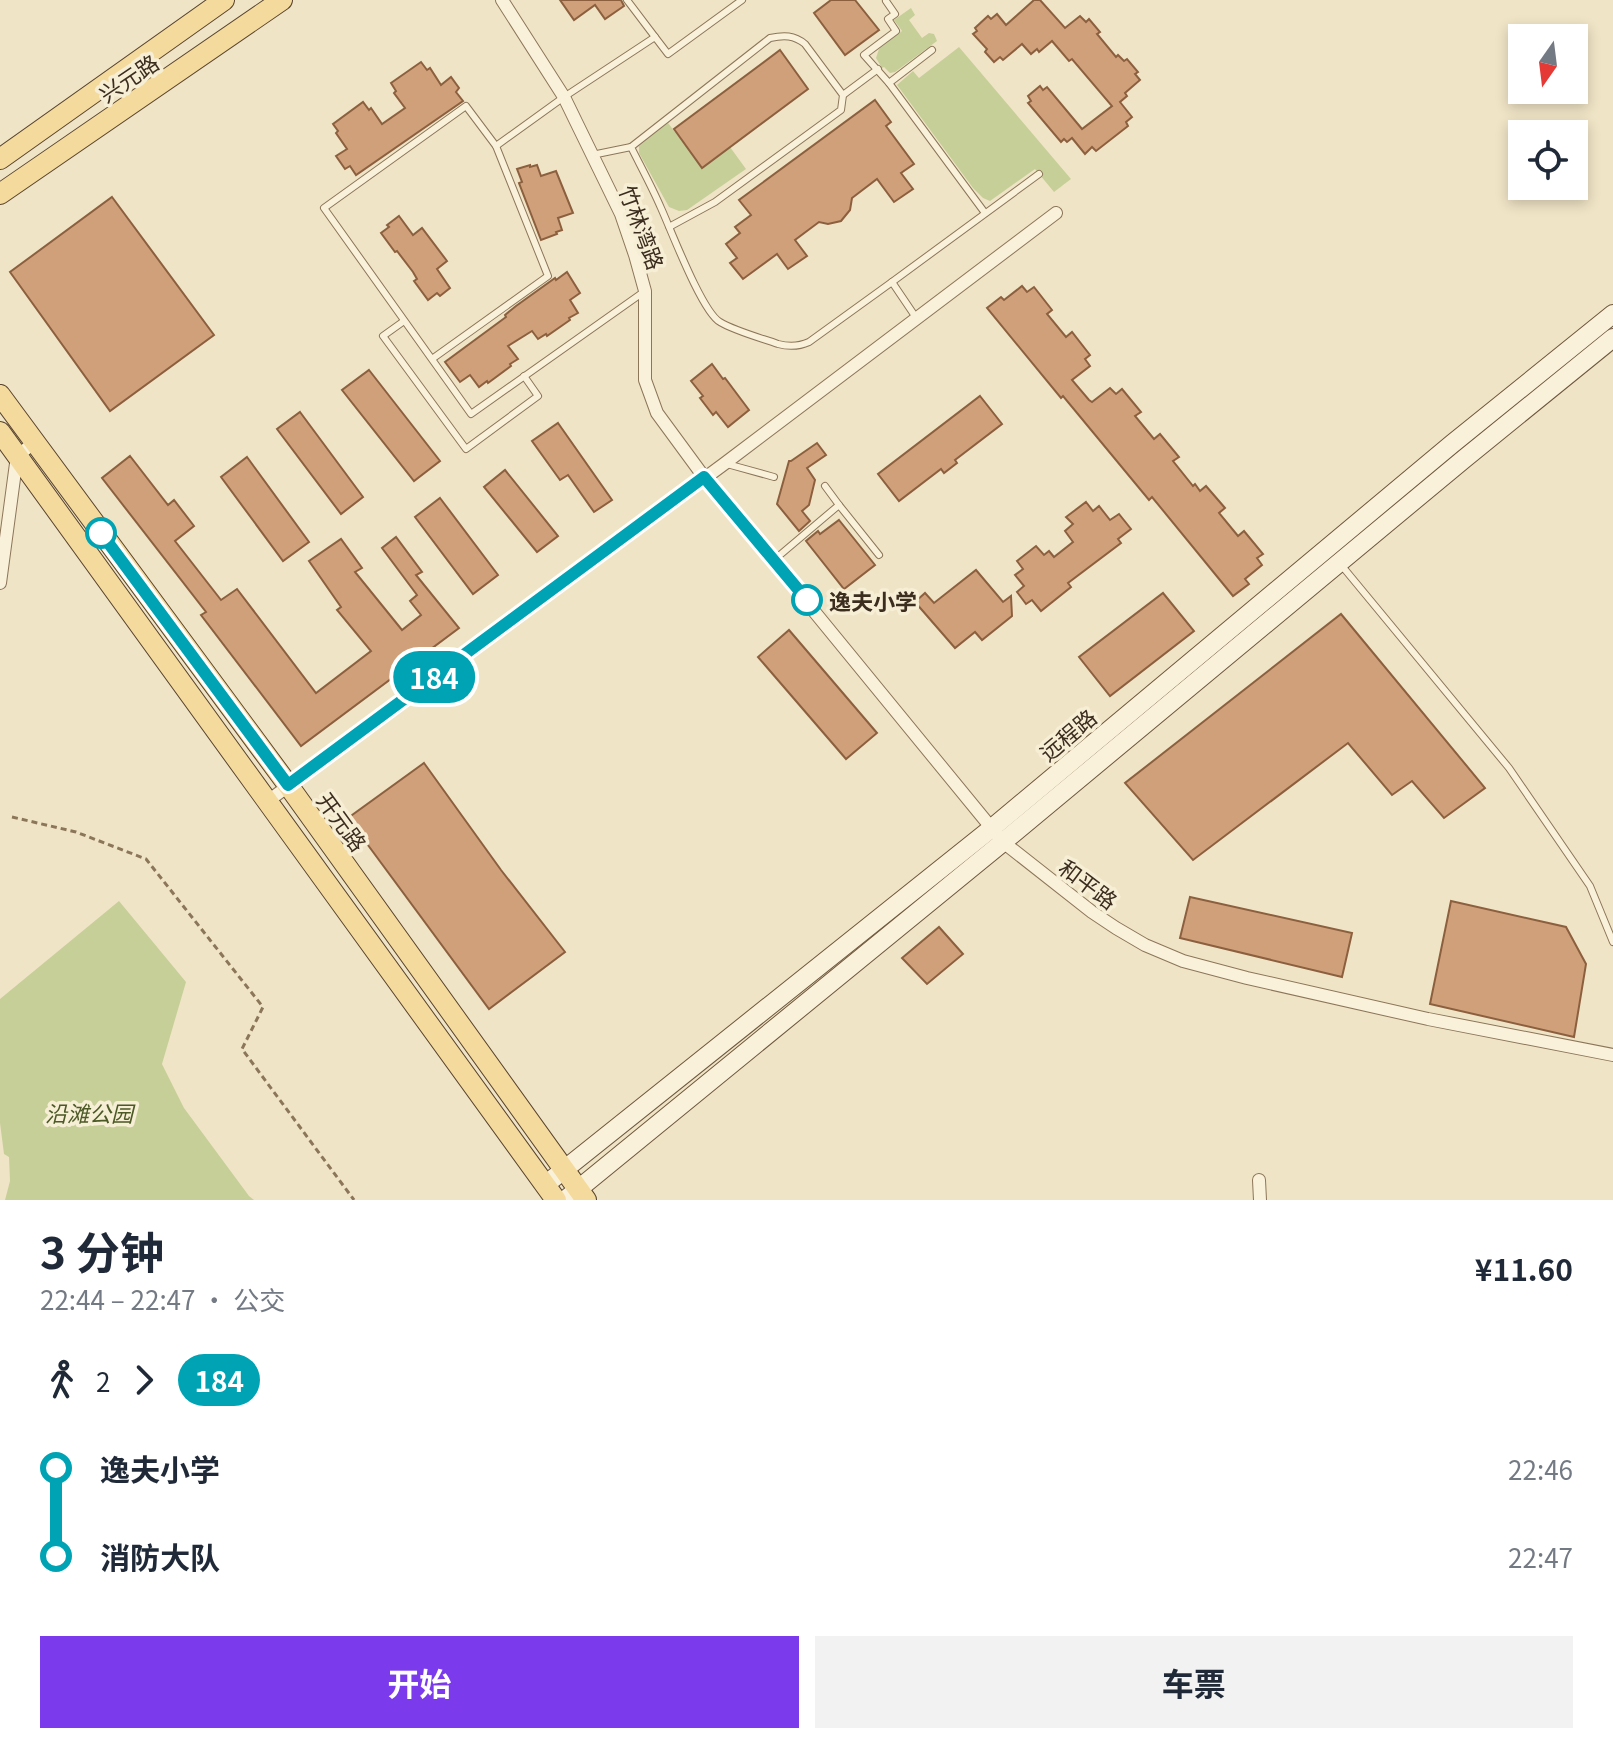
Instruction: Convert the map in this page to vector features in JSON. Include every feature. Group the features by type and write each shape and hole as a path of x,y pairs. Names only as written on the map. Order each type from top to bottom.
{"main road":[{"name":"兴元路","path":"0,159 224,0"},
{"name":"兴元路","path":"0,194 282,0"},
{"name":"远程路","path":"576,1197 1452,444 1613,314"},
{"name":"远程路","path":"551,1193 564,1170 998,835 1340,563 1613,338"},
{"name":"开元路","path":"0,395 288,785 564,1170 576,1197"},
{"path":"0,432 551,1193"}],"street":[{"name":"竹林湾路","path":"502,0 564,97 621,214 645,291 645,380 657,413 704,477"},
{"path":"268,801 724,464 1056,213"},
{"path":"0,583 17,456 35,442"},
{"name":"和平路","path":"704,477 998,835 1074,899 1116,928 1145,945 1183,961 1247,978 1613,1055"},
{"path":"1259,1180 1260,1200"}],"lane":[{"path":"627,0 668,54 742,0"},
{"path":"886,1 895,14 888,19 896,31 864,55 889,83 985,213"},
{"path":"592,155 631,147 770,38 782,35 799,39 805,44 843,95 841,110 715,202 669,227"},
{"path":"496,146 655,37"},
{"path":"889,83 932,50"},
{"path":"843,95 878,69"},
{"path":"432,359 548,276 496,146 466,106 324,208 471,414 645,291"},
{"path":"631,147 690,274 714,317 778,344 794,346 809,342 1039,174"},
{"path":"892,282 917,319"},
{"path":"404,321 383,336 466,449 538,396 524,376"},
{"path":"724,464 774,477"},
{"path":"825,486 879,555"},
{"path":"774,560 839,505"},
{"path":"1340,563 1509,768 1590,886 1613,942"}],"path":[{"path":"12,817 76,832 146,859 263,1007 242,1049 354,1200"}],"green space":[{"path":"911,8 915,15 909,20 922,38 929,33 934,34 937,41 890,73 882,68 876,58 879,49 902,31 894,20"},
{"path":"959,47 1071,179 1054,192 1035,169 990,201 983,198 897,85 913,71 919,78"},
{"path":"668,123 702,167 730,147 746,169 687,210 669,207 639,153 639,146"},
{"name":"沿滩公园","path":"119,901 186,982 162,1064 184,1108 254,1200 5,1200 10,1181 9,1157 4,1154 0,1123 0,999"}],"building":[{"path":"560,0 621,0 624,6 605,19 595,5 574,20"},
{"path":"831,0 855,0 879,30 845,55 814,13"},
{"path":"1034,0 1040,0 1065,28 1080,16 1086,22 1089,19 1116,57 1118,55 1124,61 1127,59 1138,72 1135,74 1140,80 1120,102 1132,117 1126,122 1128,126 1096,151 1092,147 1085,154 1072,138 1061,142 1028,103 1031,101 1028,96 1040,86 1043,90 1047,87 1082,129 1112,106 1072,59 1069,61 1052,41 1039,52 1037,49 1031,54 1022,44 1003,60 1000,57 994,62 973,34 988,16 991,19 997,14 1006,25"},
{"path":"780,50 808,89 702,168 674,129"},
{"path":"421,62 427,70 430,68 441,85 451,77 463,101 356,175 350,166 345,169 336,156 347,149 333,124 363,102 382,124 405,108 391,83"},
{"path":"875,100 891,122 886,126 914,164 901,173 913,189 894,202 877,179 852,198 850,210 841,221 828,224 819,222 795,240 807,256 788,269 777,254 743,279 730,263 737,258 726,244 740,233 735,227 751,215 739,200"},
{"path":"537,165 541,176 556,171 573,213 558,218 562,230 541,240 519,183 522,182 517,169"},
{"path":"112,197 214,335 110,411 10,272"},
{"path":"399,216 413,235 422,228 447,261 437,269 450,288 440,296 437,293 428,300 414,281 417,279 413,272 381,233"},
{"path":"567,272 580,293 570,300 578,313 547,336 538,339 532,331 508,346 518,359 488,383 479,387 470,375 460,382 445,362 506,317 516,306"},
{"path":"1022,286 1027,292 1034,287 1052,310 1047,314 1066,337 1072,332 1090,355 1085,359 1090,366 1072,380 1089,400 1092,402 1110,388 1116,394 1122,389 1141,412 1135,416 1154,439 1160,434 1179,457 1173,461 1193,486 1195,484 1200,491 1206,486 1225,508 1219,513 1238,536 1244,531 1263,554 1257,558 1262,565 1245,579 1249,584 1233,596 1152,497 1149,500 987,308"},
{"path":"712,364 749,410 728,427 716,412 713,415 691,381"},
{"path":"369,370 440,461 414,481 342,390"},
{"path":"980,396 1002,424 955,460 957,463 944,473 941,469 899,501 878,474"},
{"path":"300,412 363,497 341,514 277,429"},
{"path":"558,423 612,500 594,512 568,475 560,480 532,441"},
{"path":"817,443 826,455 807,468 815,480 809,505 802,511 810,521 799,531 777,504 789,461"},
{"path":"130,456 168,505 174,500 194,526 175,541 221,600 237,589 316,693 371,651 337,610 341,607 309,561 341,539 362,568 355,572 402,630 421,615 410,601 417,595 382,548 396,537 422,572 416,575 459,628 301,746 201,615 206,612 102,478"},
{"path":"247,457 309,542 283,561 221,477"},
{"path":"505,470 558,536 537,552 484,487"},
{"path":"440,498 498,575 473,594 415,517"},
{"path":"1086,502 1093,511 1099,506 1110,520 1119,514 1131,529 1118,539 1121,543 1068,583 1071,587 1041,611 1032,600 1026,604 1017,592 1024,586 1015,575 1023,569 1017,561 1036,546 1044,555 1049,551 1054,557 1073,542 1065,531 1073,524 1066,517"},
{"path":"839,520 875,565 844,589 806,541"},
{"path":"976,570 1003,602 1011,596 1012,616 982,640 975,632 955,648 915,602 925,593 934,603"},
{"path":"1163,593 1194,631 1110,696 1079,657"},
{"path":"1341,614 1485,788 1444,818 1412,781 1392,795 1348,743 1193,860 1125,783"},
{"path":"789,630 877,733 846,759 758,657"},
{"path":"424,763 565,952 489,1009 348,818"},
{"path":"1190,897 1352,933 1342,977 1180,938"},
{"path":"1451,901 1566,927 1586,964 1574,1037 1430,1004"},
{"path":"939,927 963,954 927,984 902,958"}],"bus line":[{"name":"184","path":"101,533 288,785 704,477 807,600"}],"place":[{"name":"逸夫小学","path":"807,600"}]}
